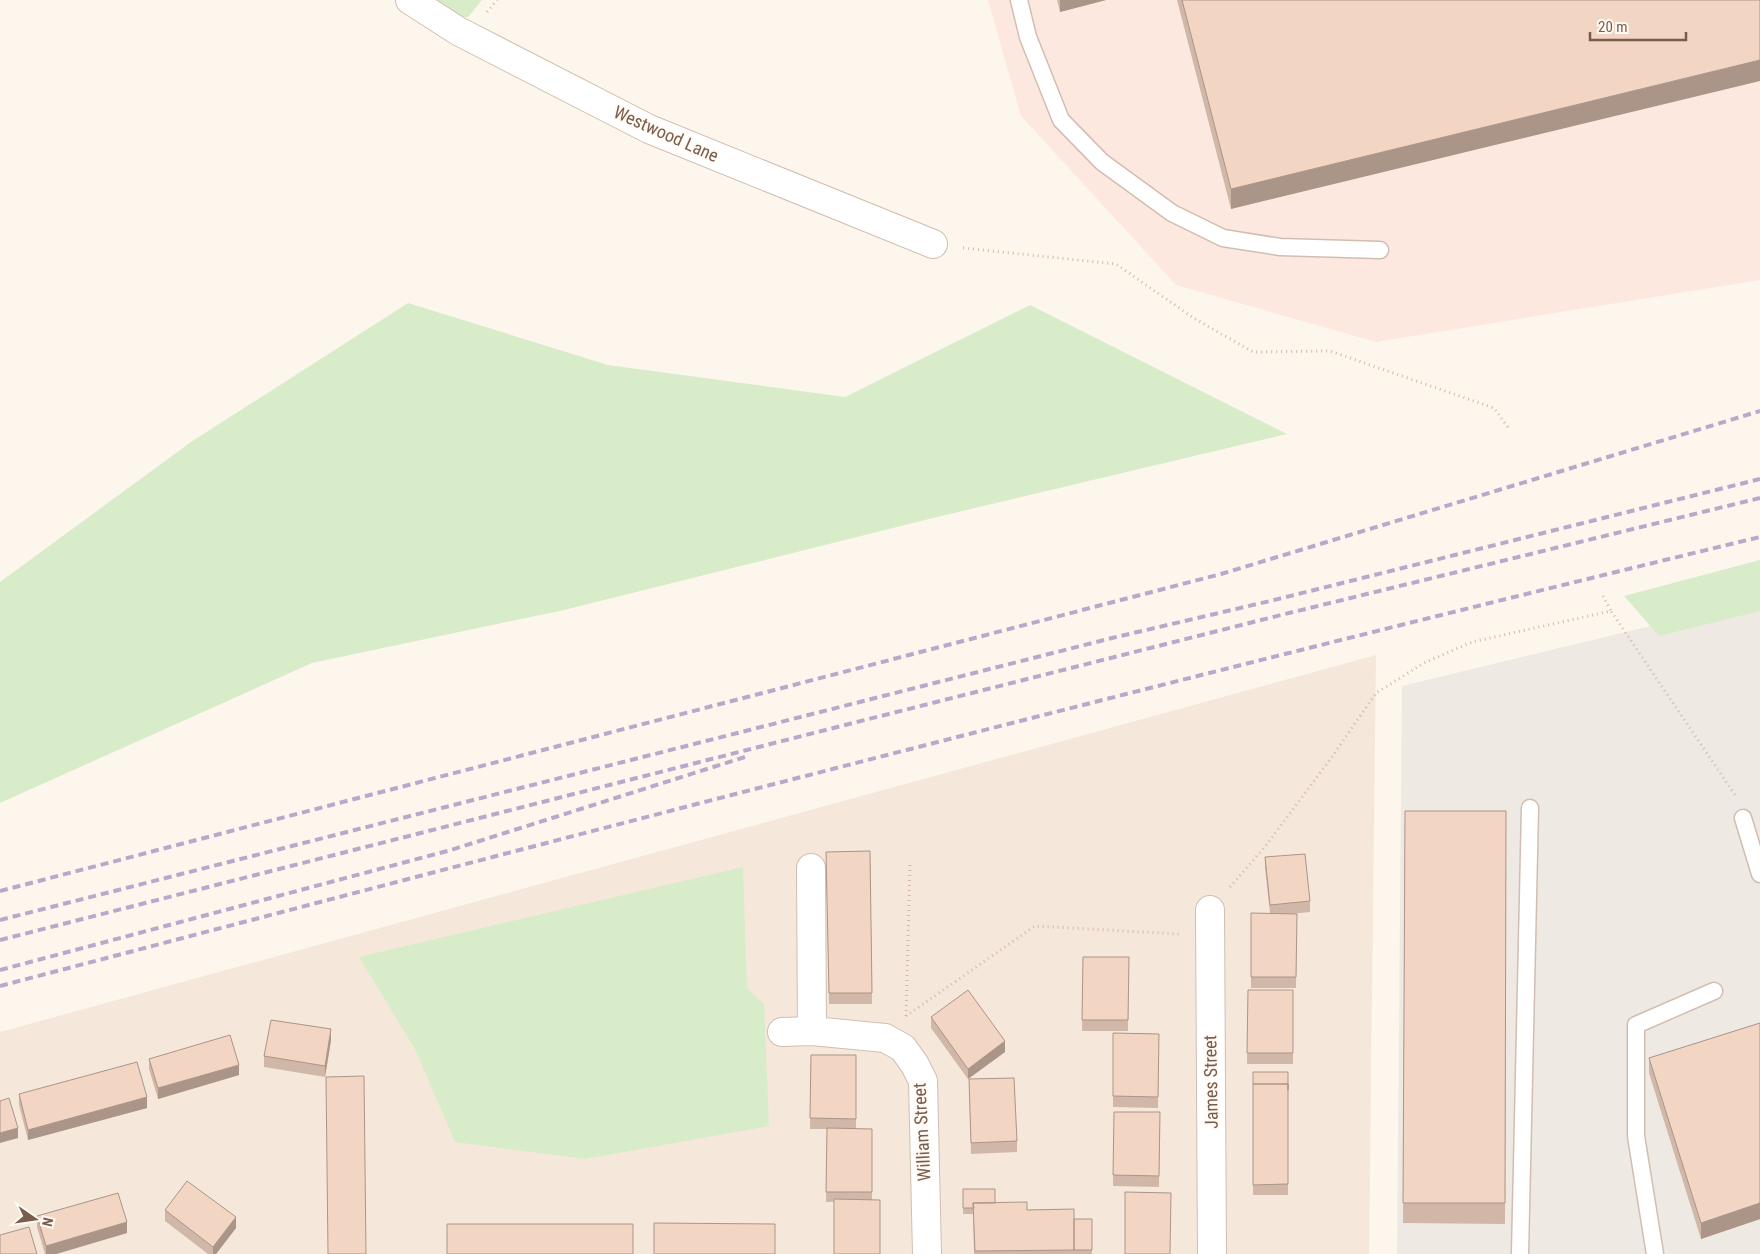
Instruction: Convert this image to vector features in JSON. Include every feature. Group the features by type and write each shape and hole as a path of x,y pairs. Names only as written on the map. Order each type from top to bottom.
{"street":[{"name":"Westwood Lane","path":"410,0 458,31 648,129 933,244"},
{"path":"811,868 812,1031"},
{"name":"James Street","path":"1210,923 1212,1254"},
{"name":"William Street","path":"782,1032 812,1031 885,1038 902,1048 915,1065 922,1080 927,1254"}],"lane":[{"path":"1018,0 1028,37 1062,120 1102,162 1172,213 1224,238 1280,247 1380,250"},
{"path":"1520,1254 1530,808"},
{"path":"1743,818 1760,874"},
{"path":"1655,1254 1636,1136 1636,1025 1714,991"}],"path":[{"path":"933,244 1116,264 1192,317 1253,352 1330,351 1494,408 1510,430"},
{"path":"1603,596 1611,611 1735,795 1743,818"},
{"path":"906,1016 1035,926 1210,923 1329,762 1376,693 1424,663 1472,642 1611,611"},
{"path":"902,1048 906,1016 910,864"}],"shaded area":[{"path":"988,0 1760,0 1760,280 1376,342 1176,285 1021,116"},
{"path":"1760,605 1760,1254 1397,1254 1402,686 1680,619"},
{"path":"1376,655 1369,1254 0,1254 0,1032"}],"green space":[{"path":"426,0 482,0 468,17 459,17"},
{"path":"408,303 608,365 845,397 1030,305 1287,434 933,518 564,610 312,663 0,803 0,582 191,442"},
{"path":"1760,560 1760,611 1659,636 1624,596"},
{"path":"743,867 747,988 764,1004 769,1126 585,1159 455,1142 415,1049 359,957"}],"building":[{"path":"1182,0 1760,0 1760,60 1231,189"},
{"path":"1405,811 1506,811 1505,1203 1403,1203"},
{"path":"870,851 872,993 829,993 826,852"},
{"path":"1305,854 1310,901 1270,905 1265,857"},
{"path":"1251,913 1297,914 1296,977 1251,977"},
{"path":"1083,957 1129,957 1128,1020 1082,1020"},
{"path":"968,990 1005,1041 968,1069 931,1017"},
{"path":"1248,990 1293,990 1293,1053 1247,1053"},
{"path":"271,1020 331,1029 325,1066 264,1056"},
{"path":"1760,1023 1760,1203 1701,1223 1649,1058"},
{"path":"1113,1033 1159,1034 1158,1097 1113,1096"},
{"path":"230,1035 239,1065 158,1088 149,1059"},
{"path":"811,1055 856,1055 856,1119 810,1118"},
{"path":"137,1062 147,1097 28,1130 19,1094"},
{"path":"1253,1072 1288,1072 1288,1084 1253,1084"},
{"path":"364,1076 366,1254 328,1254 326,1077"},
{"path":"1014,1078 1017,1141 971,1143 969,1079"},
{"path":"1253,1084 1288,1084 1288,1184 1253,1185"},
{"path":"9,1098 18,1128 0,1133 0,1101"},
{"path":"1114,1112 1160,1112 1159,1176 1113,1175"},
{"path":"827,1128 872,1129 872,1192 826,1192"},
{"path":"187,1181 236,1217 213,1247 165,1210"},
{"path":"963,1189 995,1189 995,1203 973,1203 974,1208 963,1208"},
{"path":"1125,1192 1171,1193 1170,1254 1125,1254"},
{"path":"118,1193 127,1222 46,1246 37,1216"},
{"path":"834,1199 880,1200 880,1254 834,1254"},
{"path":"1027,1202 1027,1210 1074,1209 1074,1250 975,1251 973,1203"},
{"path":"1074,1219 1092,1219 1092,1250 1074,1250"},
{"path":"654,1223 775,1224 775,1254 654,1254"},
{"path":"447,1224 633,1224 633,1254 447,1254"},
{"path":"29,1227 37,1254 0,1254 0,1235"}],"railway":[{"path":"0,891 1221,574 1760,411"},
{"path":"0,920 1112,638 1270,601 1760,479"},
{"path":"0,940 1285,614 1760,498"},
{"path":"0,986 1099,701 1760,537"},
{"path":"0,970 451,850 745,757"}]}
